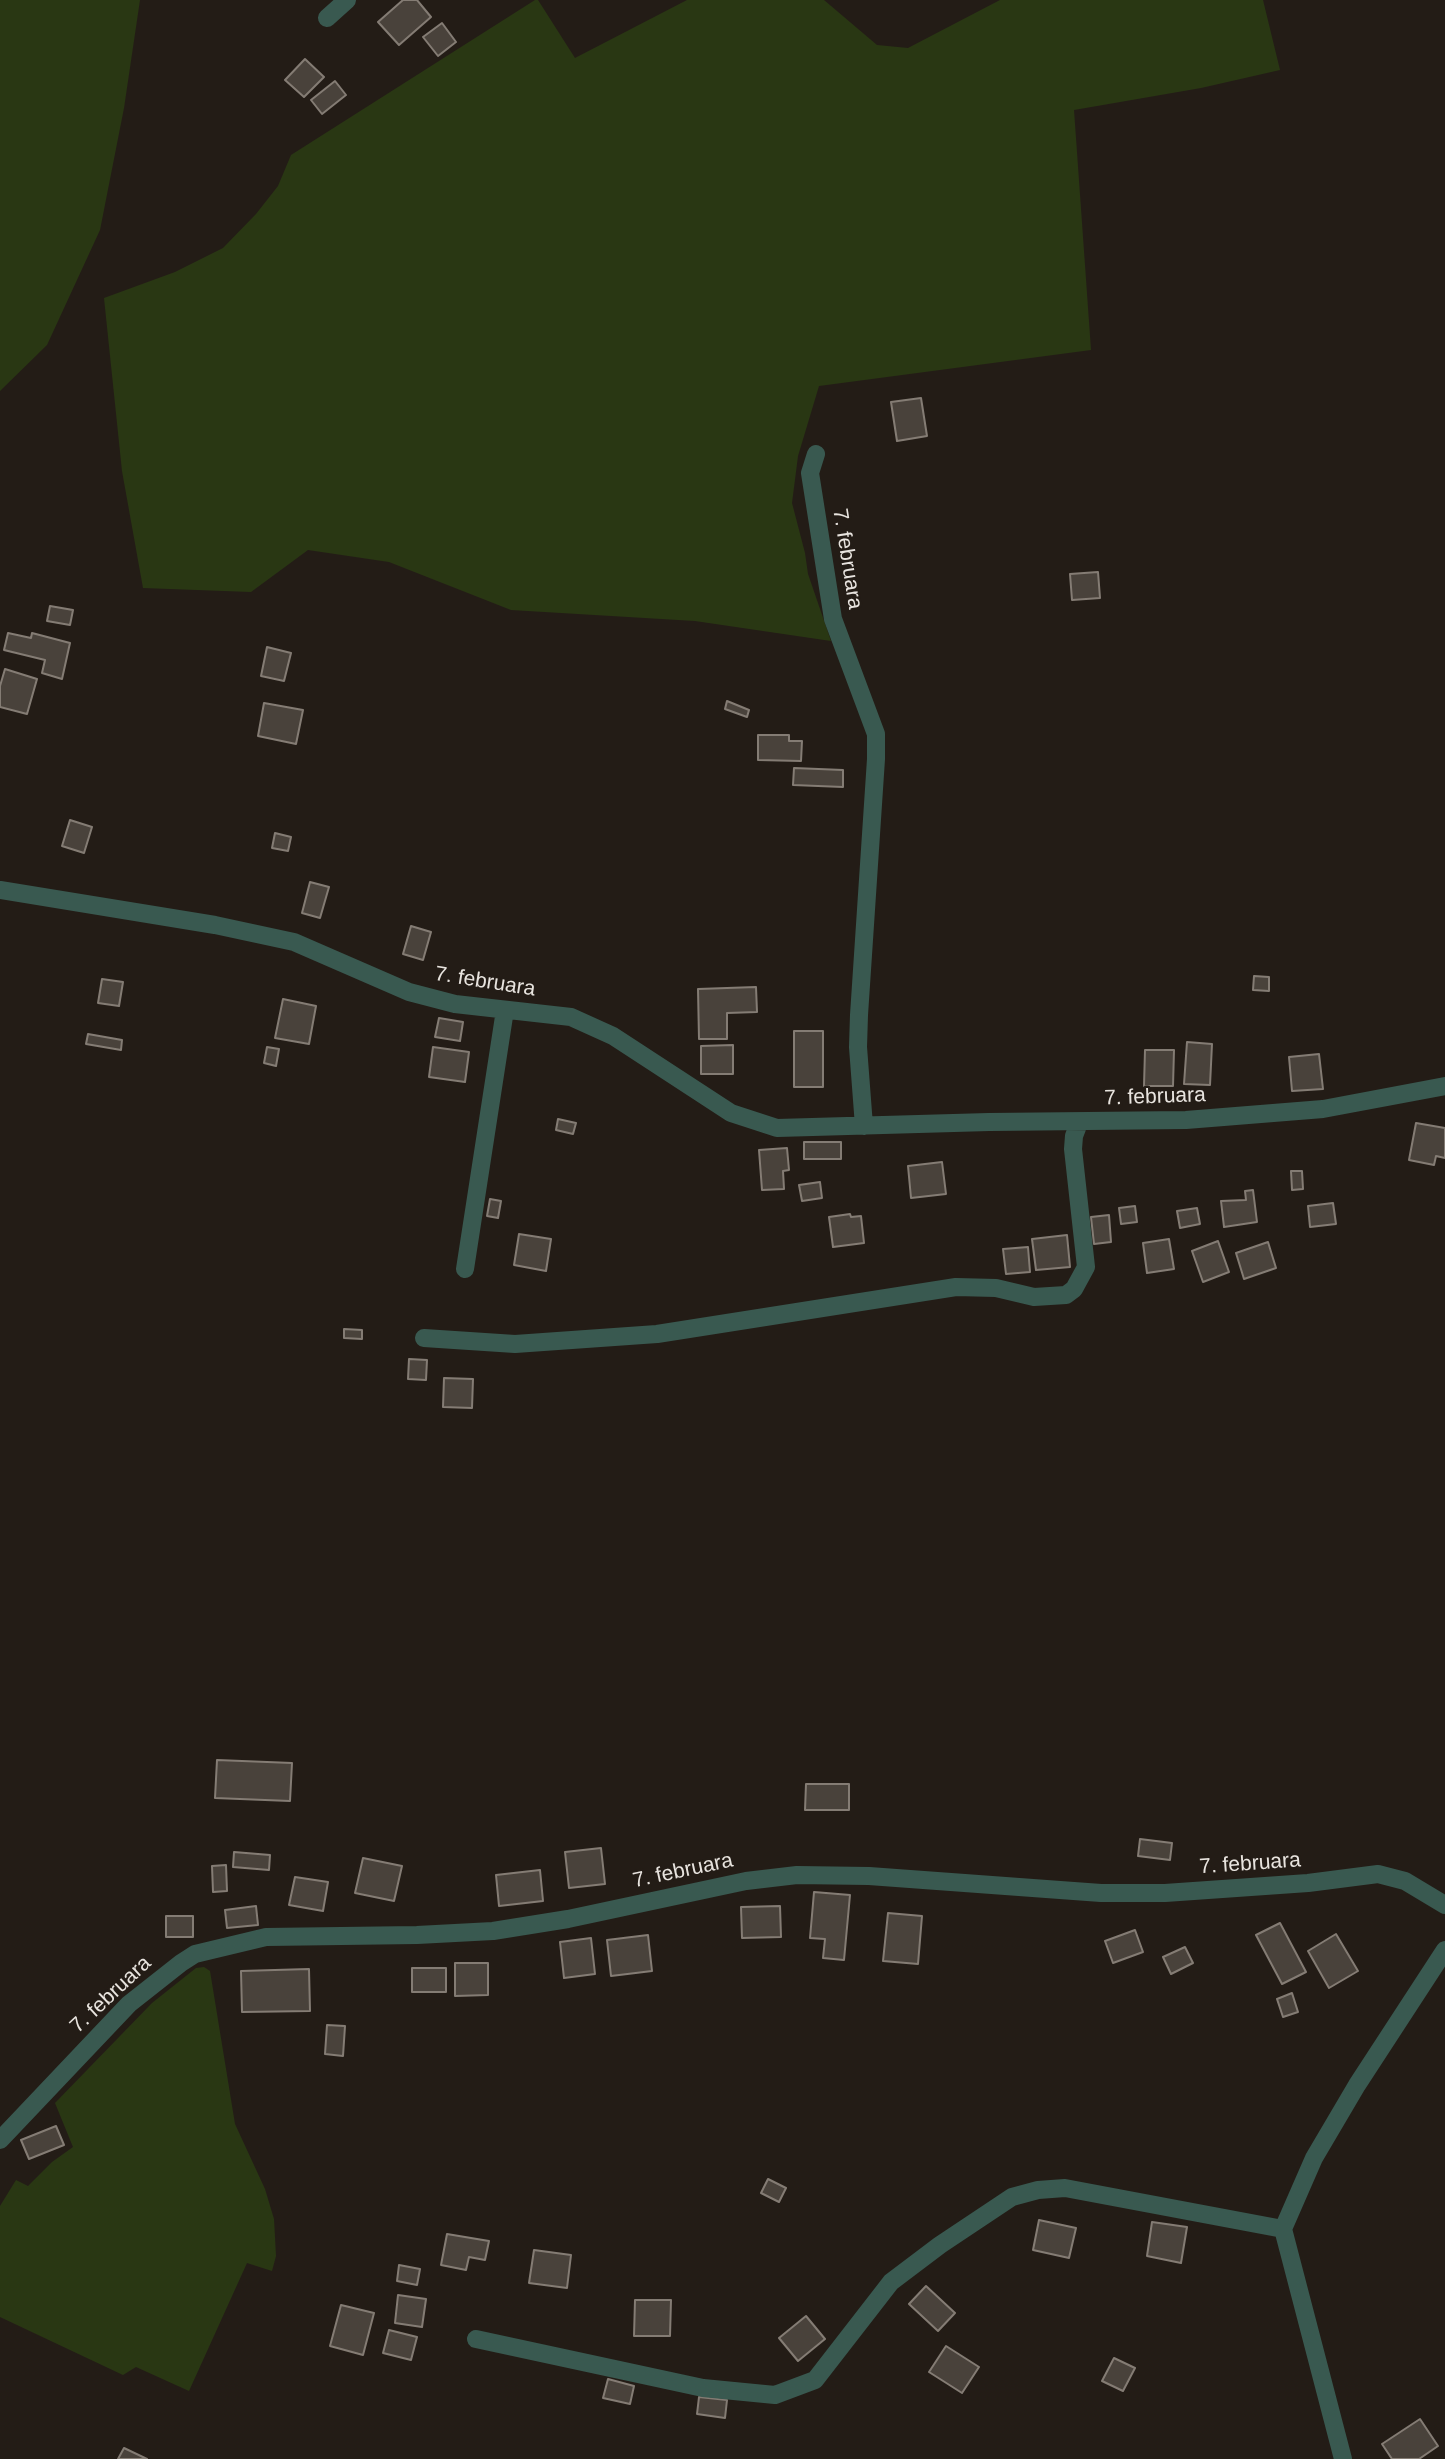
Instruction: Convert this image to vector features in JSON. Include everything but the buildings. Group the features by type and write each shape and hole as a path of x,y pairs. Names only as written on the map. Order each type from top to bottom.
{"street":[{"path":"327,18 347,0"},
{"name":"7. februara","path":"816,454 810,473 831,610 876,734 859,1015 864,1126"},
{"name":"7. februara","path":"0,890 215,925 294,942 409,992 455,1004 570,1017 613,1036 731,1113 777,1128 1186,1120 1323,1108 1445,1086"},
{"path":"465,1269 505,1010"},
{"path":"424,1338 515,1344 657,1334 956,1287 996,1287 1034,1297 1066,1295 1074,1289 1086,1268 1073,1149 1079,1123"},
{"name":"7. februara","path":"0,2140 129,2004 181,1963 195,1954 266,1937 493,1931 568,1919 746,1881 797,1875 869,1876 1101,1893 1165,1893 1308,1883 1378,1874 1405,1881 1445,1905"},
{"path":"1343,2459 1283,2229 1314,2158 1357,2085 1445,1950"},
{"path":"475,2339 703,2388 775,2395 815,2380 891,2282 1012,2197 1038,2189 1065,2188 1283,2229"}],"green space":[{"path":"0,0 140,0 124,108 100,230 47,345 0,391"},
{"path":"538,0 575,58 687,0 824,0 877,45 908,48 1000,0 1263,0 1280,70 1201,88 1074,110 1091,350 819,386 798,456 792,503 808,574 831,641 695,621 511,610 389,562 308,550 251,592 143,588 122,471 104,298 175,272 223,248 256,214 278,186 291,155"},
{"path":"204,1967 210,1971 235,2124 265,2189 274,2219 276,2256 272,2271 247,2263 189,2391 136,2367 123,2375 0,2317 0,2206 16,2180 28,2186 52,2162 73,2147 55,2103 152,2003 196,1968"}]}
